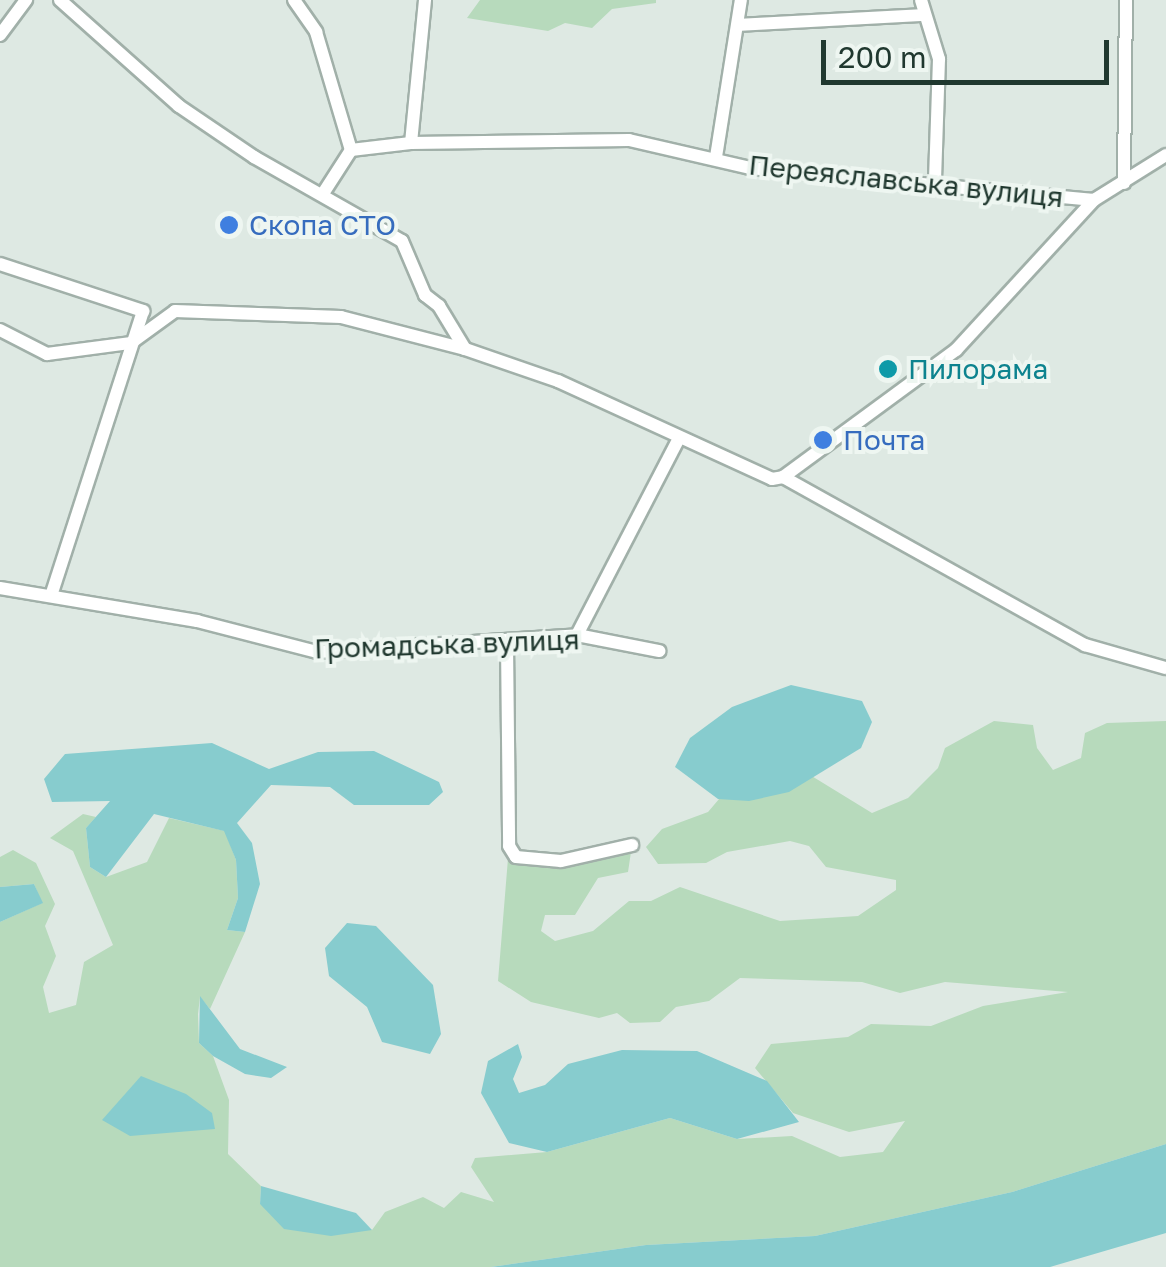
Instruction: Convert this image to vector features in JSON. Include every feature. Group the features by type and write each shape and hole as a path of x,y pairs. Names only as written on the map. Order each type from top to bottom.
{"street":[{"path":"0,36 26,0"},
{"path":"60,0 179,106 254,157 324,192 402,241 425,295 465,349"},
{"path":"294,0 316,32 351,150 324,192"},
{"path":"411,143 425,0"},
{"path":"716,157 741,0"},
{"path":"1124,183 1126,0"},
{"path":"738,25 922,7 939,59 935,182"},
{"name":"Переяславська вулиця","path":"351,150 411,143 630,140 750,168 935,182 1094,200"},
{"path":"0,330 47,354 131,343 175,311 341,316 465,349 558,381 772,479 783,476 956,350 1094,200 1166,155"},
{"path":"0,264 143,310 50,596"},
{"path":"577,635 679,438"},
{"path":"783,476 1085,645 1166,668"},
{"name":"Громадська вулиця","path":"0,588 197,622 317,652 508,643 577,635 659,651"},
{"path":"508,643 509,846 516,857 561,861 632,844"}],"green space":[{"path":"480,0 656,3 612,9 592,28 565,23 548,31 467,18"},
{"path":"994,721 1033,725 1037,748 1053,770 1081,758 1085,733 1107,723 1166,721 1166,1144 1012,1192 815,1236 646,1245 491,1267 0,1267 0,922 42,903 34,884 0,887 0,857 13,850 36,863 55,904 45,926 56,956 43,987 49,1013 76,1005 84,962 113,945 73,851 50,838 83,814 96,817 86,828 90,867 106,877 147,862 169,818 225,831 236,860 238,898 227,930 245,932 210,1009 200,997 198,1014 199,1043 213,1056 229,1100 228,1154 261,1186 260,1204 372,1230 385,1212 423,1197 444,1208 461,1192 494,1202 471,1167 475,1158 547,1152 670,1118 737,1139 792,1136 840,1157 883,1152 905,1121 849,1132 793,1113 755,1068 771,1044 848,1037 871,1024 931,1026 983,1006 1068,992 945,982 900,993 862,982 740,978 709,1001 676,1007 660,1022 630,1023 617,1013 599,1018 531,1002 498,981 509,846 516,857 631,852 628,872 598,878 575,915 545,915 541,931 555,941 593,931 629,901 651,901 680,887 780,921 858,916 896,890 896,880 826,867 809,846 790,841 727,852 706,863 658,864 646,847 662,829 708,812 737,778 797,767 872,813 908,798 938,768 945,748"}],"water":[{"path":"791,685 862,701 872,722 861,748 789,792 749,801 718,799 675,767 690,738 732,707"},
{"path":"212,743 269,769 318,752 374,751 439,782 443,792 429,805 354,805 330,787 271,785 237,823 252,843 260,884 245,932 227,930 238,898 236,860 224,831 154,814 106,877 90,867 86,828 110,801 52,802 44,779 65,754"},
{"path":"34,884 43,903 0,922 0,887"},
{"path":"347,923 376,926 433,985 441,1034 430,1054 382,1042 367,1007 329,976 325,948"},
{"path":"200,996 240,1049 287,1067 271,1078 245,1074 213,1056 199,1043"},
{"path":"518,1044 522,1057 513,1079 519,1093 545,1085 568,1064 622,1050 697,1051 767,1081 799,1122 737,1139 670,1118 547,1152 509,1143 481,1093 488,1061"},
{"path":"141,1076 186,1094 212,1113 215,1129 130,1136 102,1120"},
{"path":"1166,1144 1166,1233 1050,1267 491,1267 646,1245 815,1236 1012,1192"},
{"path":"261,1186 356,1213 372,1230 331,1236 284,1229 260,1204"}],"place":[{"name":"Скопа СТО","path":"229,225"},
{"name":"Пилорама","path":"888,369"},
{"name":"Почта","path":"823,440"}]}
